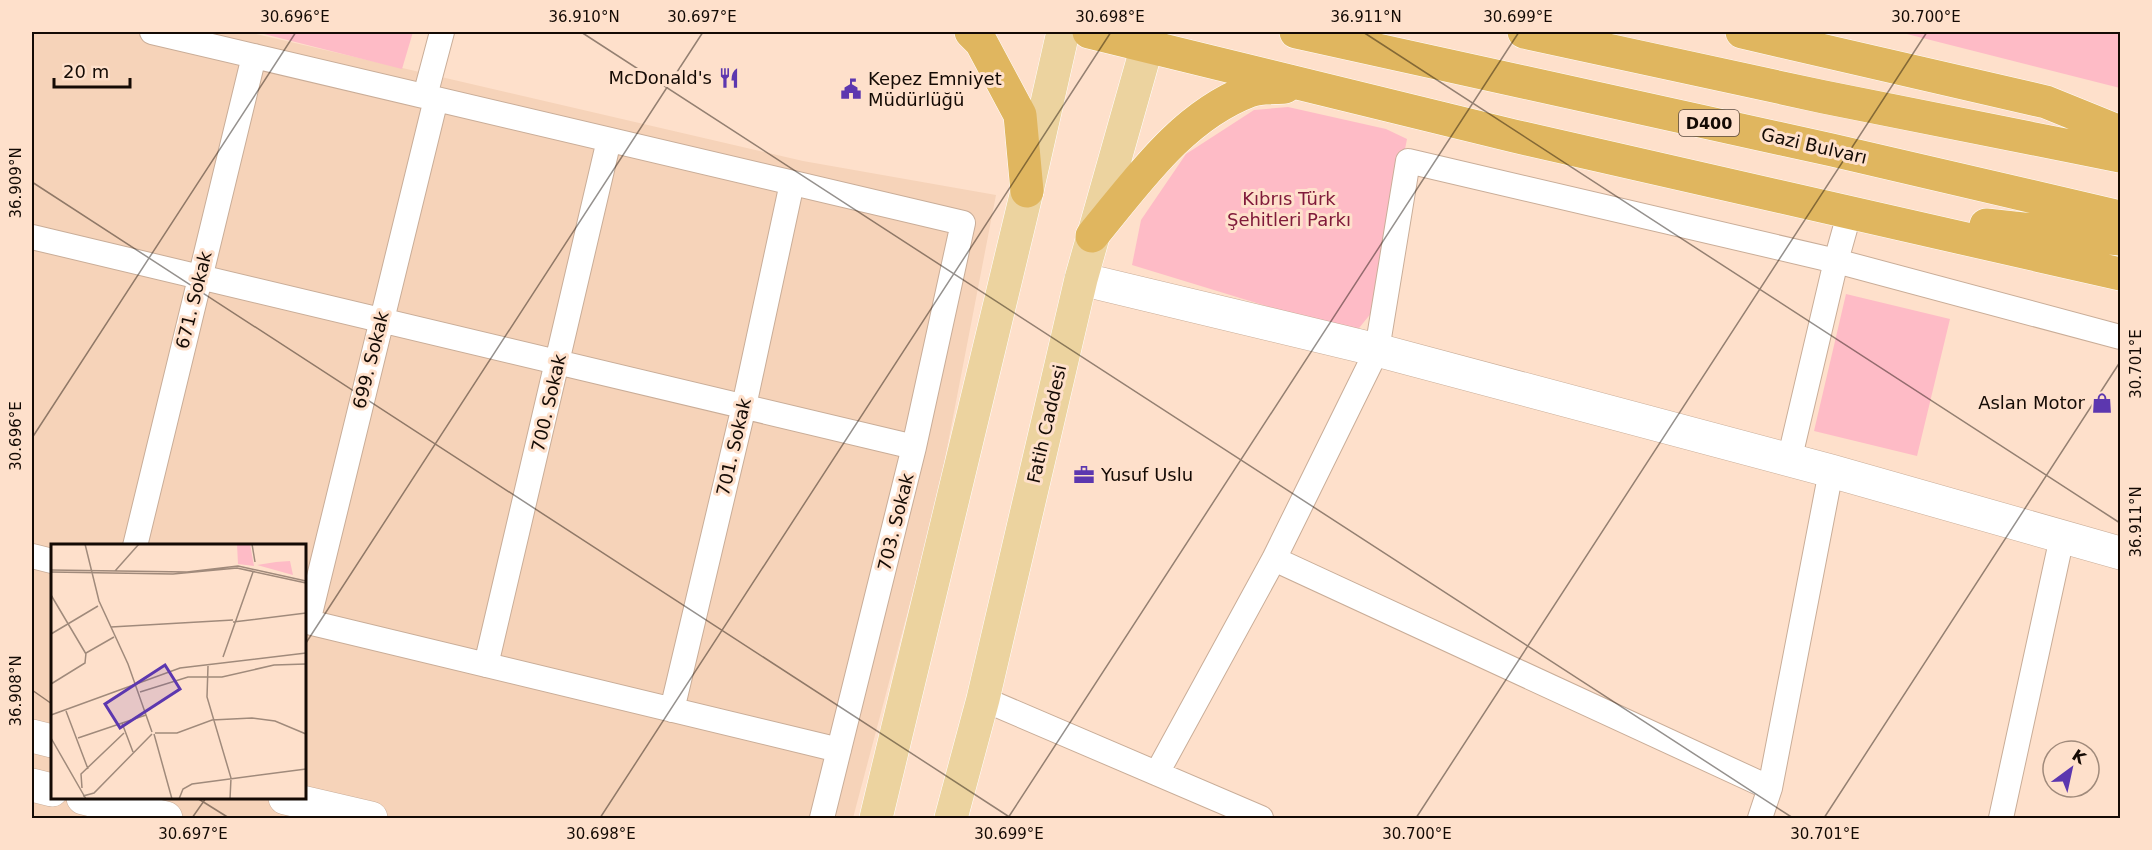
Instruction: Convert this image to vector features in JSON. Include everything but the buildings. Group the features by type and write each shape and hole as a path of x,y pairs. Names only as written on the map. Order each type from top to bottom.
{"highway":[{"path":"971,32 981,42 1020,115 1027,191"},
{"path":"1089,32 1149,40 1302,85 1514,136 2121,274"},
{"name":"Gazi Bulvarı","path":"1296,32 1832,150 2121,217"},
{"path":"1524,32 1824,97 2121,156"},
{"path":"1742,32 1831,41 2046,102 2121,132"},
{"path":"1092,236 1161,155 1202,115 1251,90 1302,85"},
{"path":"1850,211 2121,239"}],"main road":[{"path":"876,819 1063,32"},
{"name":"Fatih Caddesi","path":"951,819 983,699 1081,279 1149,40"}],"street":[{"path":"152,32 792,183"},
{"name":"699. Sokak","path":"306,622 381,320 442,32"},
{"name":"671. Sokak","path":"135,544 254,56"},
{"name":"700. Sokak","path":"486,665 559,362 609,140"},
{"path":"1156,773 1274,560 1377,350 1408,161 1836,261 2121,337"},
{"name":"703. Sokak","path":"792,183 963,223 914,447 822,819"},
{"name":"701. Sokak","path":"672,710 744,406 792,183"},
{"path":"1789,461 1850,211"},
{"path":"32,237 914,447"},
{"path":"1081,279 1377,350 1831,471 2121,553"},
{"path":"1760,819 1770,788 1831,471"},
{"path":"2001,819 2062,537"},
{"path":"32,556 51,561"},
{"path":"1274,560 1770,788"},
{"path":"306,622 839,750"},
{"path":"983,699 1260,819"},
{"path":"32,736 51,741"},
{"path":"32,785 51,790"},
{"path":"68,819 73,799"},
{"path":"289,799 371,819"},
{"path":"106,805 166,819"}],"shaded area":[{"path":"32,32 247,32 803,161 996,195 936,505 853,818 32,818"}],"green space":[{"path":"256,32 413,32 402,69"},
{"path":"1899,32 2120,32 2120,88"},
{"name":"Kıbrıs Türk Şehitleri Parkı","path":"1288,107 1386,129 1407,139 1379,281 1377,306 1355,333 1132,265 1141,220 1186,154 1254,110"},
{"path":"1846,294 1950,319 1917,456 1814,431"}],"place":[{"name":"McDonald's","path":"729,78"},
{"name":"Kepez Emniyet Müdürlüğü","path":"851,89"},
{"name":"Aslan Motor","path":"2102,403"},
{"name":"Yusuf Uslu","path":"1084,475"}]}
